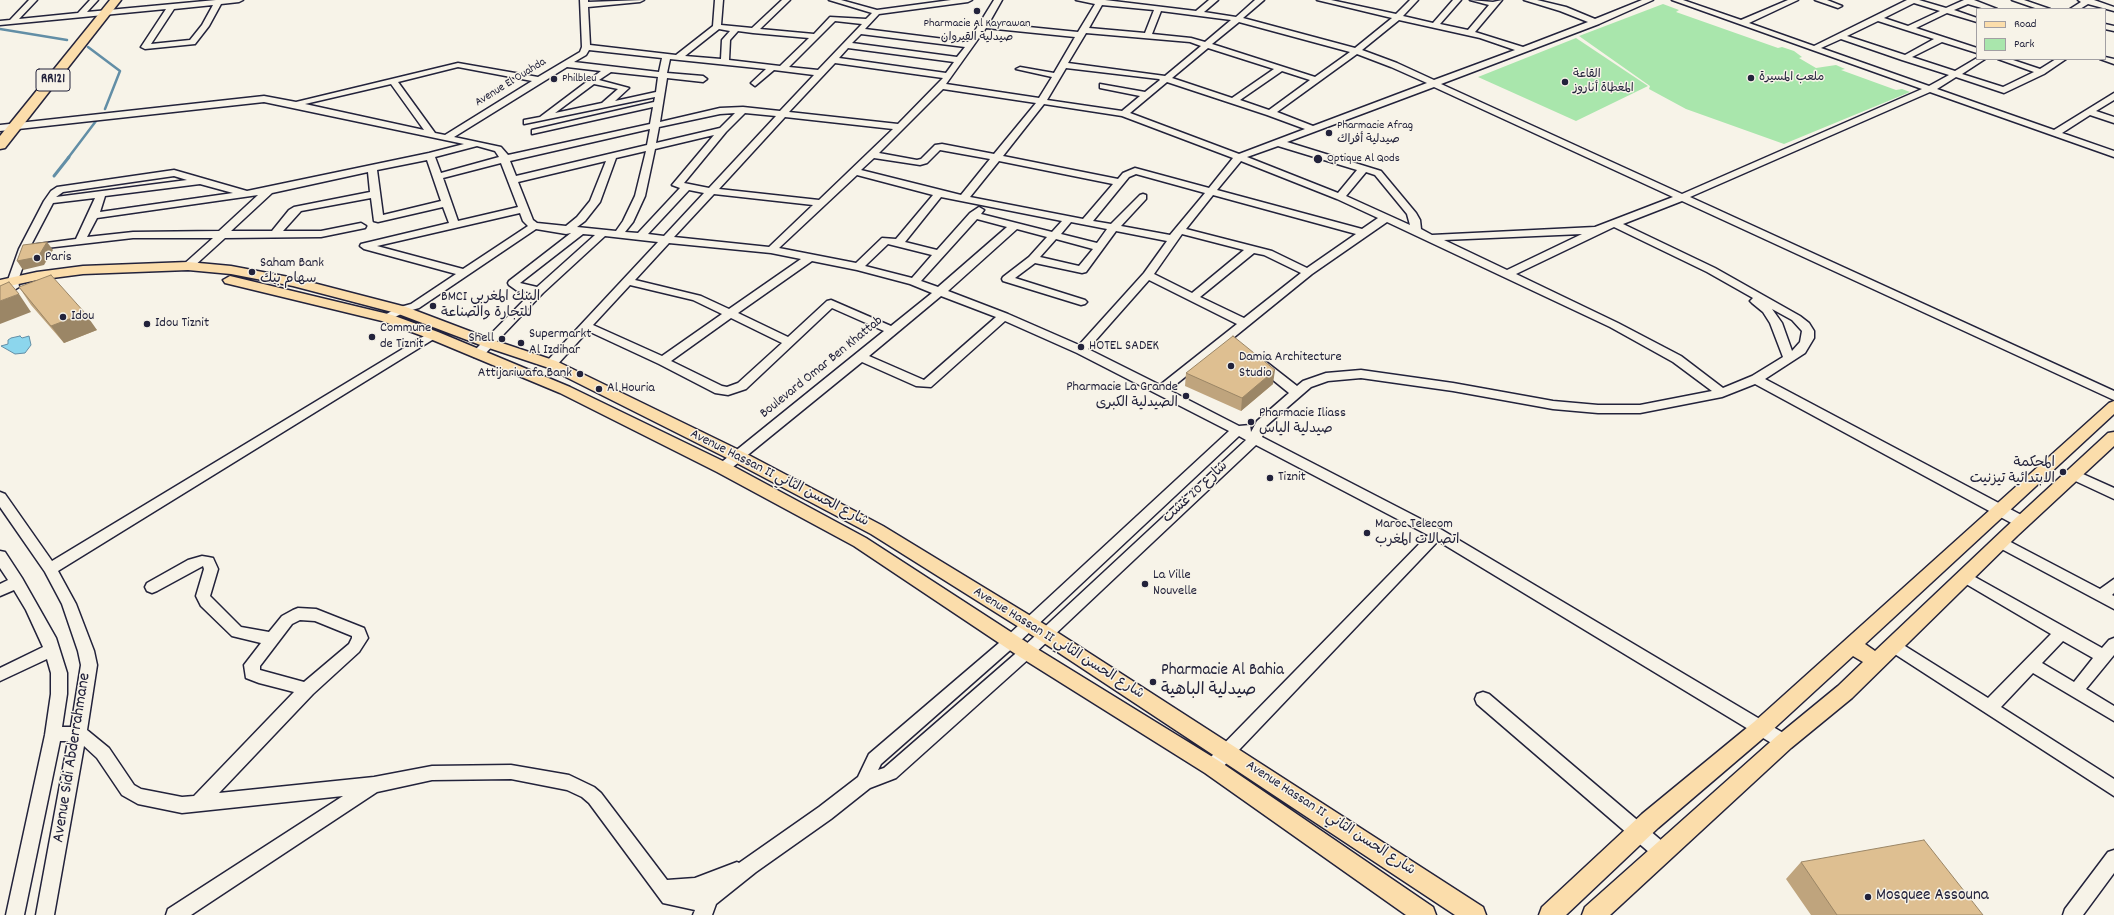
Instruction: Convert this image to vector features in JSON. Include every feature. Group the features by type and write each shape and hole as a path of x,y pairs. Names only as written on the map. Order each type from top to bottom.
{"highway":[{"name":"RR121","path":"100,14 106,0"},
{"name":"RR121","path":"4,133 100,14 116,0"}],"main road":[{"name":"Avenue Hassan II شارع الحسن الثاني","path":"7,285 83,270 188,266 230,270 287,280 403,314 483,349 723,468 860,542 1027,652 1212,767 1425,915"},
{"name":"Avenue Hassan II شارع الحسن الثاني","path":"7,285 91,277 147,274 194,275 222,278 403,314 433,335 483,349 551,364 737,456 877,530 1028,625 1045,634 1476,915"},
{"path":"565,390 582,379"},
{"path":"1550,915 1637,833 1761,728 2114,406"},
{"path":"1593,915 1784,742 1845,692 1892,645 1966,577 2022,522 2111,444"},
{"path":"815,518 830,505"},
{"path":"860,542 877,530"},
{"path":"1890,610 1914,624"},
{"path":"1851,645 1876,661"},
{"path":"1279,814 1296,798"}],"street":[{"path":"13,20 33,0"},
{"path":"80,16 94,0"},
{"path":"0,23 13,20 80,16 239,0"},
{"path":"640,0 584,3 586,47 821,73"},
{"path":"717,27 719,0"},
{"path":"753,30 786,0"},
{"path":"833,0 877,12 968,0"},
{"path":"771,250 854,170 872,155 941,86 984,24 998,0"},
{"path":"1080,0 1101,1 1237,19 1356,51 1435,83 2114,396"},
{"path":"1198,13 1214,0"},
{"path":"1124,114 1260,0"},
{"path":"1321,0 1470,33 1523,50"},
{"path":"1360,9 1369,0"},
{"path":"1270,113 1356,51 1398,17 1414,0"},
{"path":"1435,25 1457,0"},
{"path":"1474,0 1495,2"},
{"path":"1528,0 1563,9 1596,22"},
{"path":"1081,350 1148,275 1177,235 1239,157 1523,50 1649,0"},
{"path":"1676,0 2114,154"},
{"path":"1742,23 1794,0"},
{"path":"1819,0 1838,6"},
{"path":"1816,48 1913,0 1976,20"},
{"path":"2016,0 2043,8"},
{"path":"964,198 996,156 1042,101 1101,1"},
{"path":"1910,28 1969,1 1997,8"},
{"path":"2076,8 2086,1 2114,9"},
{"path":"171,7 145,47 184,44 194,41 205,26 218,2"},
{"path":"1470,33 1495,2"},
{"path":"1148,35 1158,8"},
{"path":"551,364 877,12"},
{"path":"0,18 13,20"},
{"path":"1877,18 1976,51"},
{"path":"782,69 833,19 868,22"},
{"path":"984,24 1082,33 1148,35 1184,38 1207,44 1316,80"},
{"path":"678,57 717,27 815,36"},
{"path":"725,62 726,40 729,34 736,29"},
{"path":"860,31 969,45"},
{"path":"1839,36 1954,75 2004,90 2041,72 2060,60"},
{"path":"1905,58 1941,39"},
{"path":"846,45 958,60"},
{"name":"Avenue El Ouahda","path":"446,138 566,64 582,53 586,47"},
{"path":"618,235 636,208 645,179 651,148 661,74 666,56"},
{"path":"833,60 948,76"},
{"path":"1506,275 1600,229 1616,224 1683,196 1930,90 1979,60"},
{"path":"2005,60 2041,72"},
{"path":"566,64 703,79"},
{"path":"1063,65 1125,71 1166,79 1270,113 1313,129"},
{"path":"297,104 458,66 539,80"},
{"path":"755,83 772,68"},
{"path":"1233,101 1281,68"},
{"path":"543,118 609,69"},
{"path":"1020,69 1057,76"},
{"path":"592,81 625,88 605,105"},
{"path":"394,82 432,135"},
{"path":"941,86 1124,114 1239,157 1340,197 1432,238 1506,275 1614,325 1656,347 1693,370 1722,393"},
{"path":"1103,86 1146,95"},
{"path":"527,122 658,94"},
{"path":"2054,134 2114,96"},
{"path":"4,133 264,99 297,104 432,135 478,143 498,149 504,160 528,220 534,226 579,232 771,250 858,267 941,291 1004,316 1081,350 1162,390 1437,534 1784,742"},
{"path":"438,177 504,160 601,127 656,104"},
{"path":"743,110 723,130 677,184 711,191 822,202"},
{"path":"535,132 601,127 654,126 720,111 743,110 900,127"},
{"path":"2089,112 2114,120"},
{"path":"512,180 723,130"},
{"path":"1276,142 1364,168 1381,176 1411,213 1415,220 1416,231"},
{"path":"93,216 245,194 270,192 430,156 478,143"},
{"path":"872,155 917,163 924,161 938,147 942,147 996,156 1120,182"},
{"path":"430,156 455,226"},
{"path":"566,230 581,219 595,202 612,157"},
{"path":"1340,197 1364,168"},
{"path":"372,169 378,219"},
{"path":"854,170 939,194 1114,227 1177,235 1252,248 1268,253 1308,272"},
{"path":"1086,222 1120,182 1130,172 1135,171 1364,233"},
{"path":"7,285 24,249 54,193 65,187 174,173 188,175 199,181 232,188 245,194"},
{"path":"49,202 199,181"},
{"path":"640,237 686,187"},
{"path":"188,266 270,192"},
{"path":"275,234 292,212 298,209 375,194"},
{"path":"898,242 939,194"},
{"path":"80,241 93,216 101,195"},
{"path":"1033,259 1080,270 1100,247 1114,227 1143,197"},
{"path":"24,249 80,241 160,234 321,234 361,226 366,222 447,203"},
{"path":"914,282 986,203"},
{"path":"365,246 523,209"},
{"path":"974,215 1100,247"},
{"path":"1162,390 1232,341 1246,324 1308,272 1385,218"},
{"path":"1070,219 1033,259 1008,278 1008,280 1081,302"},
{"path":"53,735 78,733 97,746 111,762 128,790 138,796 182,805 374,785 432,772 511,772 569,783 588,792 595,798 669,897 692,902 710,898 750,866 825,813 864,782 875,759 1011,641 1238,430 1261,424 1307,384 1326,377 1361,374 1453,387 1553,405 1598,409 1640,408 1722,393 1756,379 1801,350 1808,338 1808,331 1805,325 1796,318 1767,305 1711,270 1616,224"},
{"path":"361,226 365,246"},
{"path":"403,314 534,226"},
{"name":"Boulevard Omar Ben Khattab","path":"723,468 891,330 941,291 1015,226"},
{"path":"1432,238 1600,229"},
{"path":"539,292 520,288 513,283 579,232"},
{"path":"483,349 539,292 602,234"},
{"path":"858,267 884,240 898,242 940,254"},
{"path":"365,246 465,273"},
{"path":"1193,297 1252,248"},
{"path":"663,361 732,314 811,257"},
{"path":"1148,275 1246,324"},
{"path":"627,281 688,294 790,342"},
{"path":"586,326 663,361 719,390 728,391 742,386 830,303 891,330"},
{"path":"1767,305 1780,328 1789,358"},
{"path":"859,356 920,383 927,384 1004,316"},
{"path":"50,569 433,335"},
{"path":"1253,358 1296,392"},
{"path":"1756,379 2022,522"},
{"name":"شارع 20 غشت","path":"864,782 890,773 1027,652 1254,438 1261,424"},
{"path":"2074,475 2114,494"},
{"name":"Avenue Sidi Abderrahmane","path":"1,501 50,569 69,604 86,651 88,665 87,684 52,884 44,915"},
{"path":"1212,767 1437,534"},
{"path":"1122,538 1137,549"},
{"path":"2001,542 2108,600 2114,585"},
{"name":"Avenue Sidi Abderrahmane","path":"0,556 18,582 32,607 52,650 59,670 53,735 15,915"},
{"path":"152,587 193,564 202,561 208,562 211,569 203,596 206,602 237,632 273,639"},
{"path":"1966,577 2104,656"},
{"path":"0,590 18,582"},
{"path":"198,804 307,689 348,655 358,643 360,634 316,615 302,614 290,618 252,665 252,673 260,677 307,689"},
{"path":"1989,708 2062,632"},
{"path":"2076,690 2114,644"},
{"path":"1892,645 2114,788"},
{"path":"0,675 52,650"},
{"path":"2031,664 2114,714"},
{"path":"1483,699 1662,853"},
{"path":"905,733 920,746"},
{"path":"175,915 374,785"},
{"path":"2072,915 2112,864"},
{"path":"663,889 695,887 750,866"},
{"path":"702,915 710,898"}],"green space":[{"name":"ملعب المسيرة","path":"1663,4 1679,10 1676,12 1778,48 1782,47 1794,51 1802,57 1799,58 1816,68 1836,65 1845,69 1841,70 1896,90 1902,89 1910,92 1784,144 1686,109 1649,89 1650,86 1579,36"},
{"name":"القاعة المغطاة أناروز","path":"1576,38 1648,86 1576,121 1478,77"}],"water":[{"path":"20,336 22,338 29,336 31,345 25,353 15,354 1,346 8,344 8,340 11,338"}],"building":[{"path":"47,242 38,257 17,261 23,245"},
{"path":"51,275 85,313 51,326 19,287"},
{"path":"9,282 19,294 0,301 0,286"},
{"name":"Damia Architecture Studio","path":"1233,336 1275,370 1242,398 1186,373"},
{"name":"Mosquee Assouna","path":"1924,840 1983,915 1837,915 1801,862"}],"waterway":[{"path":"0,29 67,40"},
{"path":"88,47 120,71 105,109"},
{"path":"68,158 96,121"},
{"path":"54,176 69,157"}],"place":[{"name":"Pharmacie Al Kayrawan صيدلية القيروان","path":"977,11"},
{"name":"ملعب المسيرة","path":"1751,78"},
{"name":"Philbleu","path":"554,79"},
{"name":"القاعة المغطاة أناروز","path":"1565,82"},
{"name":"Pharmacie Afrag صيدلية أفراك","path":"1329,133"},
{"name":"Optique Al Qods","path":"1318,159"},
{"name":"Paris","path":"37,258"},
{"name":"Saham Bank سهام بنك","path":"252,272"},
{"name":"BMCI البنك المغربي للتجارة والصناعة","path":"433,306"},
{"name":"Idou","path":"63,317"},
{"name":"Idou Tiznit","path":"147,324"},
{"name":"Commune de Tiznit","path":"372,337"},
{"name":"Shell","path":"502,339"},
{"name":"Supermarkt Al Izdihar","path":"521,343"},
{"name":"HOTEL SADEK","path":"1081,347"},
{"name":"Damia Architecture Studio","path":"1231,366"},
{"name":"Attijariwafa Bank","path":"580,374"},
{"name":"Al Houria","path":"599,389"},
{"name":"Pharmacie La Grande الصيدلية الكبرى","path":"1186,396"},
{"name":"Pharmacie Iliass صيدلية الياس","path":"1251,422"},
{"name":"المحكمة الابتدائية تيزنيت","path":"2063,472"},
{"name":"Tiznit","path":"1270,478"},
{"name":"Maroc Telecom اتصالات المغرب","path":"1367,533"},
{"name":"La Ville Nouvelle","path":"1145,584"},
{"name":"Pharmacie Al Bahia صيدلية الباهية","path":"1153,682"},
{"name":"Mosquee Assouna","path":"1868,897"}]}
